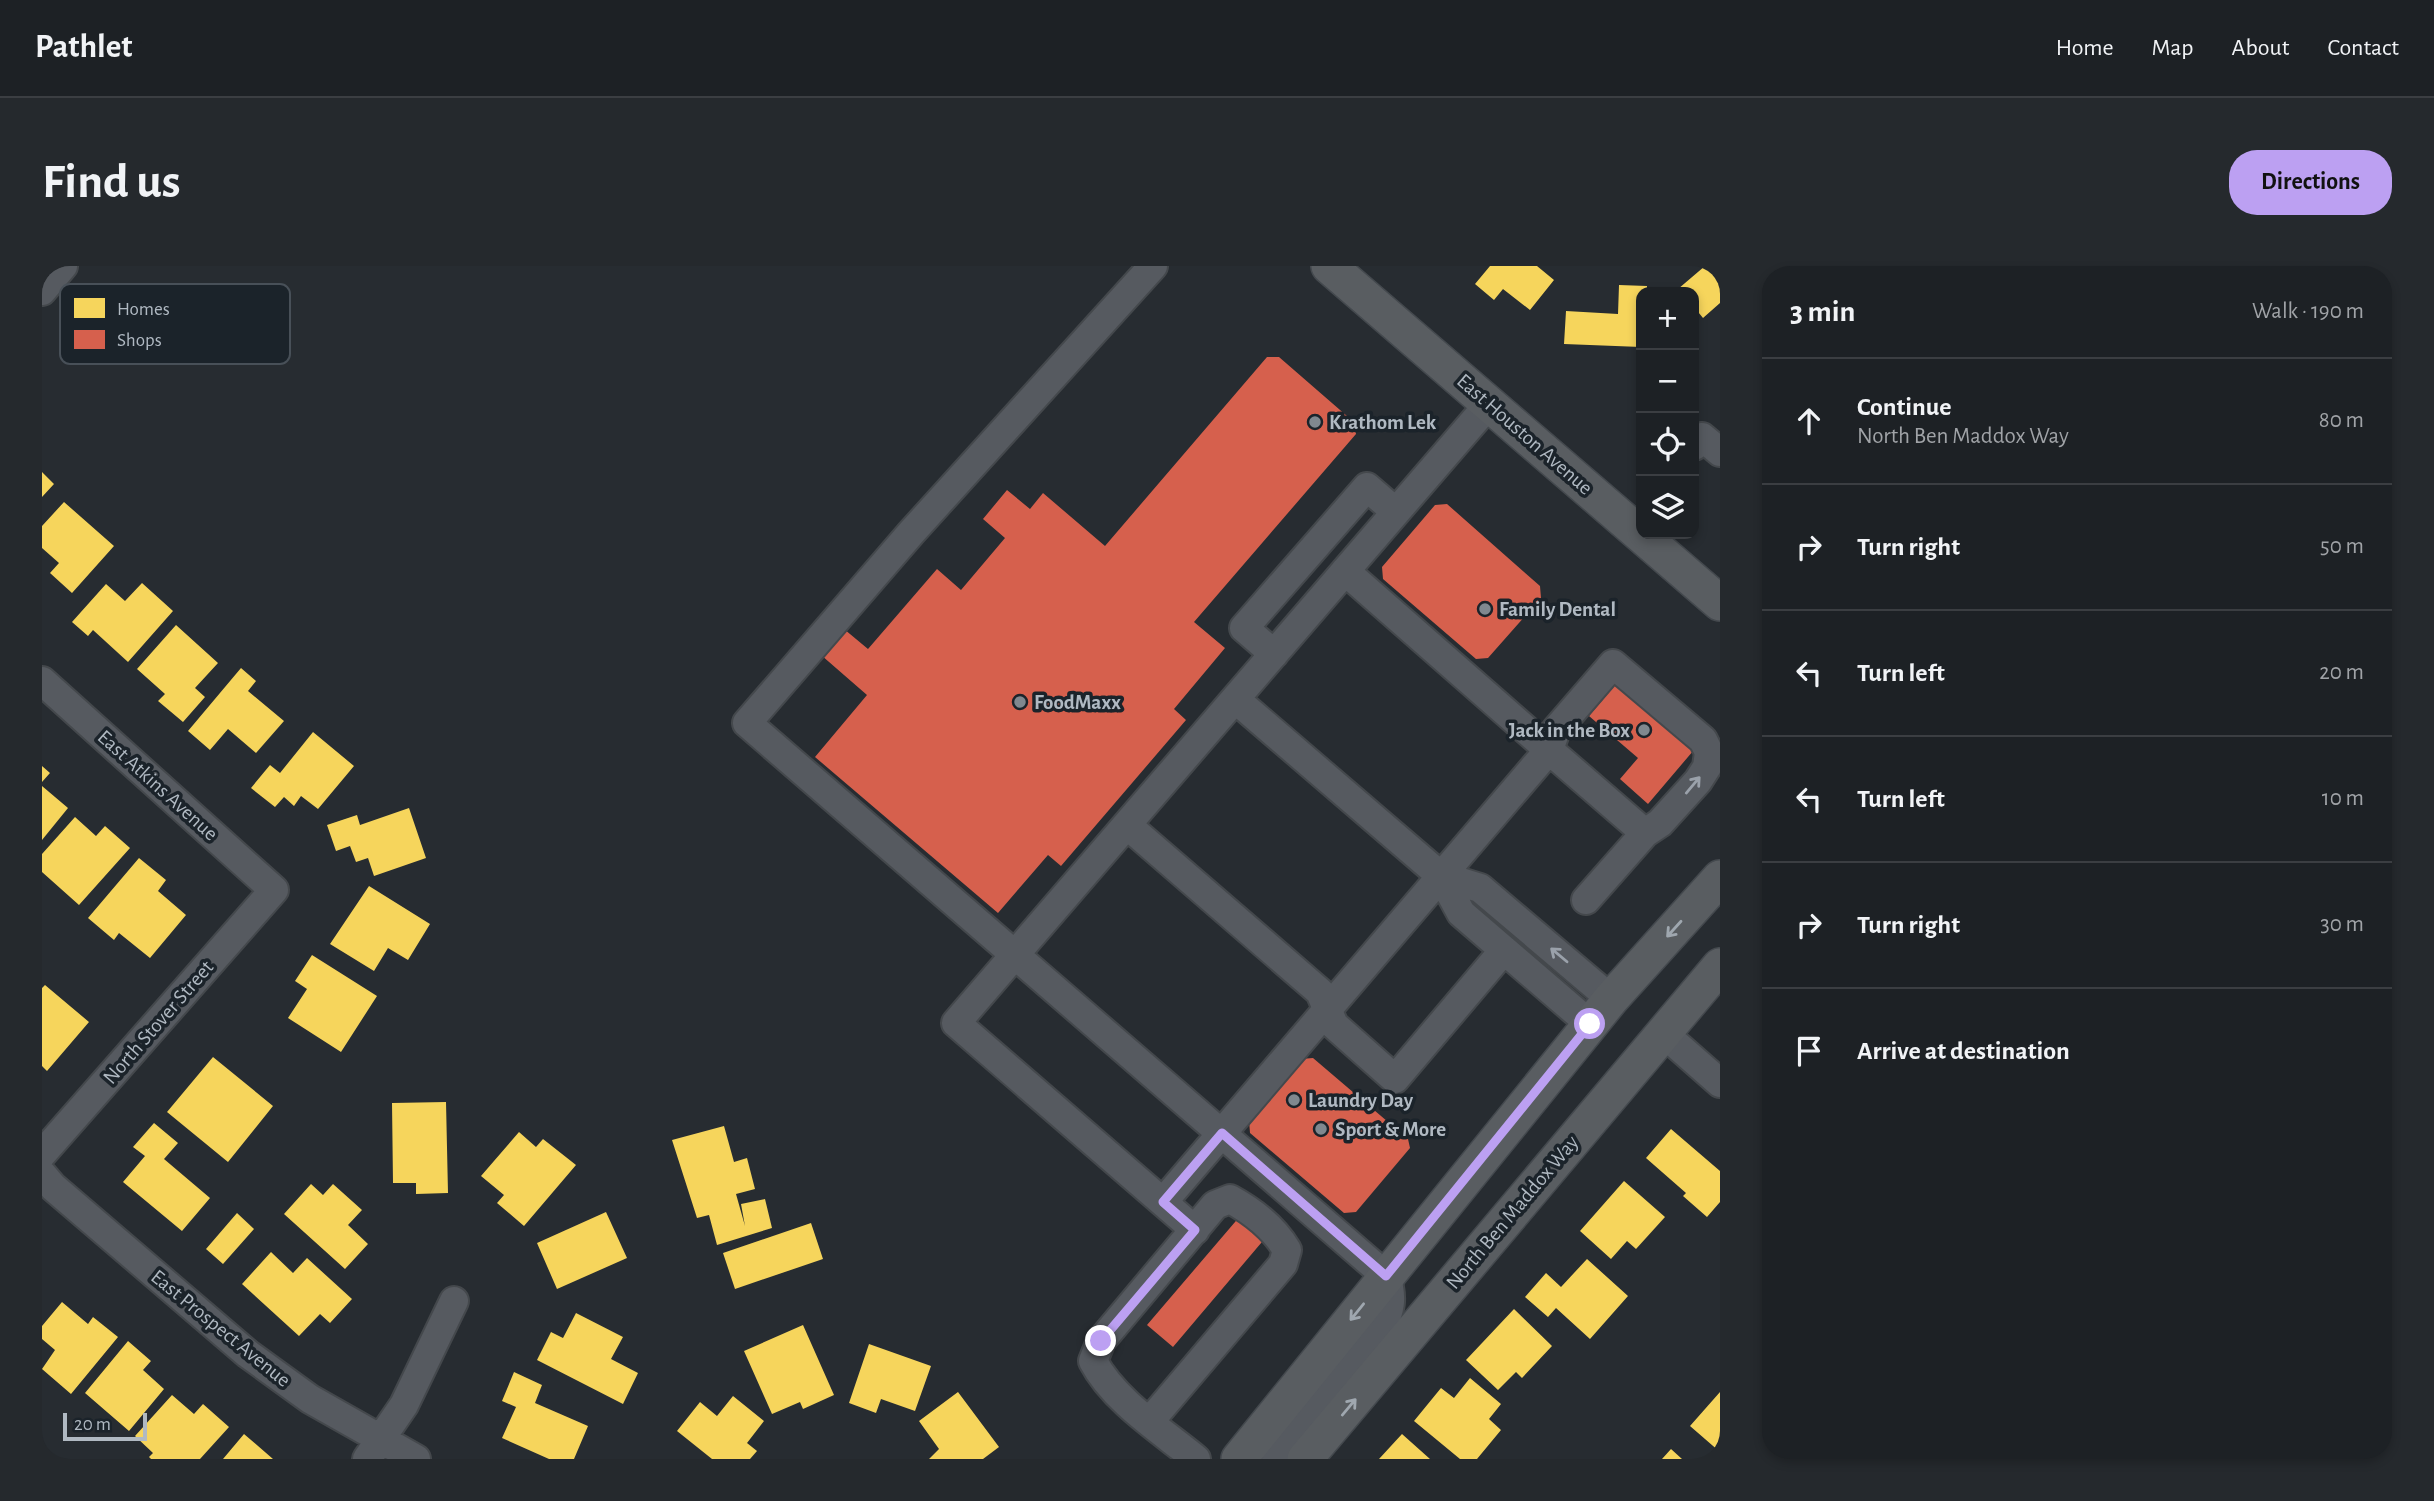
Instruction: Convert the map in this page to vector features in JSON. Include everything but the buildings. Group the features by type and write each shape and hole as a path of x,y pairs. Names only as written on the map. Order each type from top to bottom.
{"main road":[{"name":"East Houston Avenue","path":"1329,266 1489,404 1634,515 1720,603"},
{"path":"1239,1459 1601,1011 1720,878"},
{"name":"North Ben Maddox Way","path":"1306,1459 1720,966"}],"street":[{"path":"42,291 63,266"},
{"path":"1153,266 911,533 747,723 1386,1276 1391,1290 1390,1311 1381,1329 1276,1459"},
{"path":"1195,1230 956,1023 1489,404"},
{"path":"1699,440 1702,437 1720,453"},
{"path":"1274,654 1244,628 1367,487 1396,512"},
{"path":"1345,571 1645,833"},
{"path":"1163,1202 1549,750 1556,730 1613,664 1703,740 1709,752 1707,766 1698,781 1660,822 1645,833 1586,900"},
{"name":"East Atkins Avenue","path":"42,681 274,890"},
{"path":"1235,699 1441,876 1461,913 1504,950 1601,1011"},
{"path":"1127,825 1320,992 1334,1025 1395,1079 1504,950"},
{"path":"1441,876 1480,888 1601,1011"},
{"name":"North Stover Street","path":"42,1154 274,890"},
{"path":"1662,1032 1720,1083"},
{"name":"East Prospect Avenue","path":"42,1174 53,1187 248,1354 374,1449 416,1459"},
{"path":"1150,1421 1283,1264 1287,1250 1279,1236 1244,1206 1230,1199 1215,1205 1101,1341 1093,1361 1102,1378 1150,1421 1196,1459"},
{"path":"374,1449 404,1405 454,1301"}],"place":[{"name":"Krathom Lek","path":"1315,422"},
{"name":"Family Dental","path":"1485,609"},
{"name":"FoodMaxx","path":"1020,702"},
{"name":"Jack in the Box","path":"1644,730"},
{"name":"Laundry Day","path":"1294,1100"},
{"name":"Sport & More","path":"1321,1129"}],"route":[{"path":"1101,1341 1195,1230 1163,1202 1222,1133 1386,1276 1590,1024"}]}
